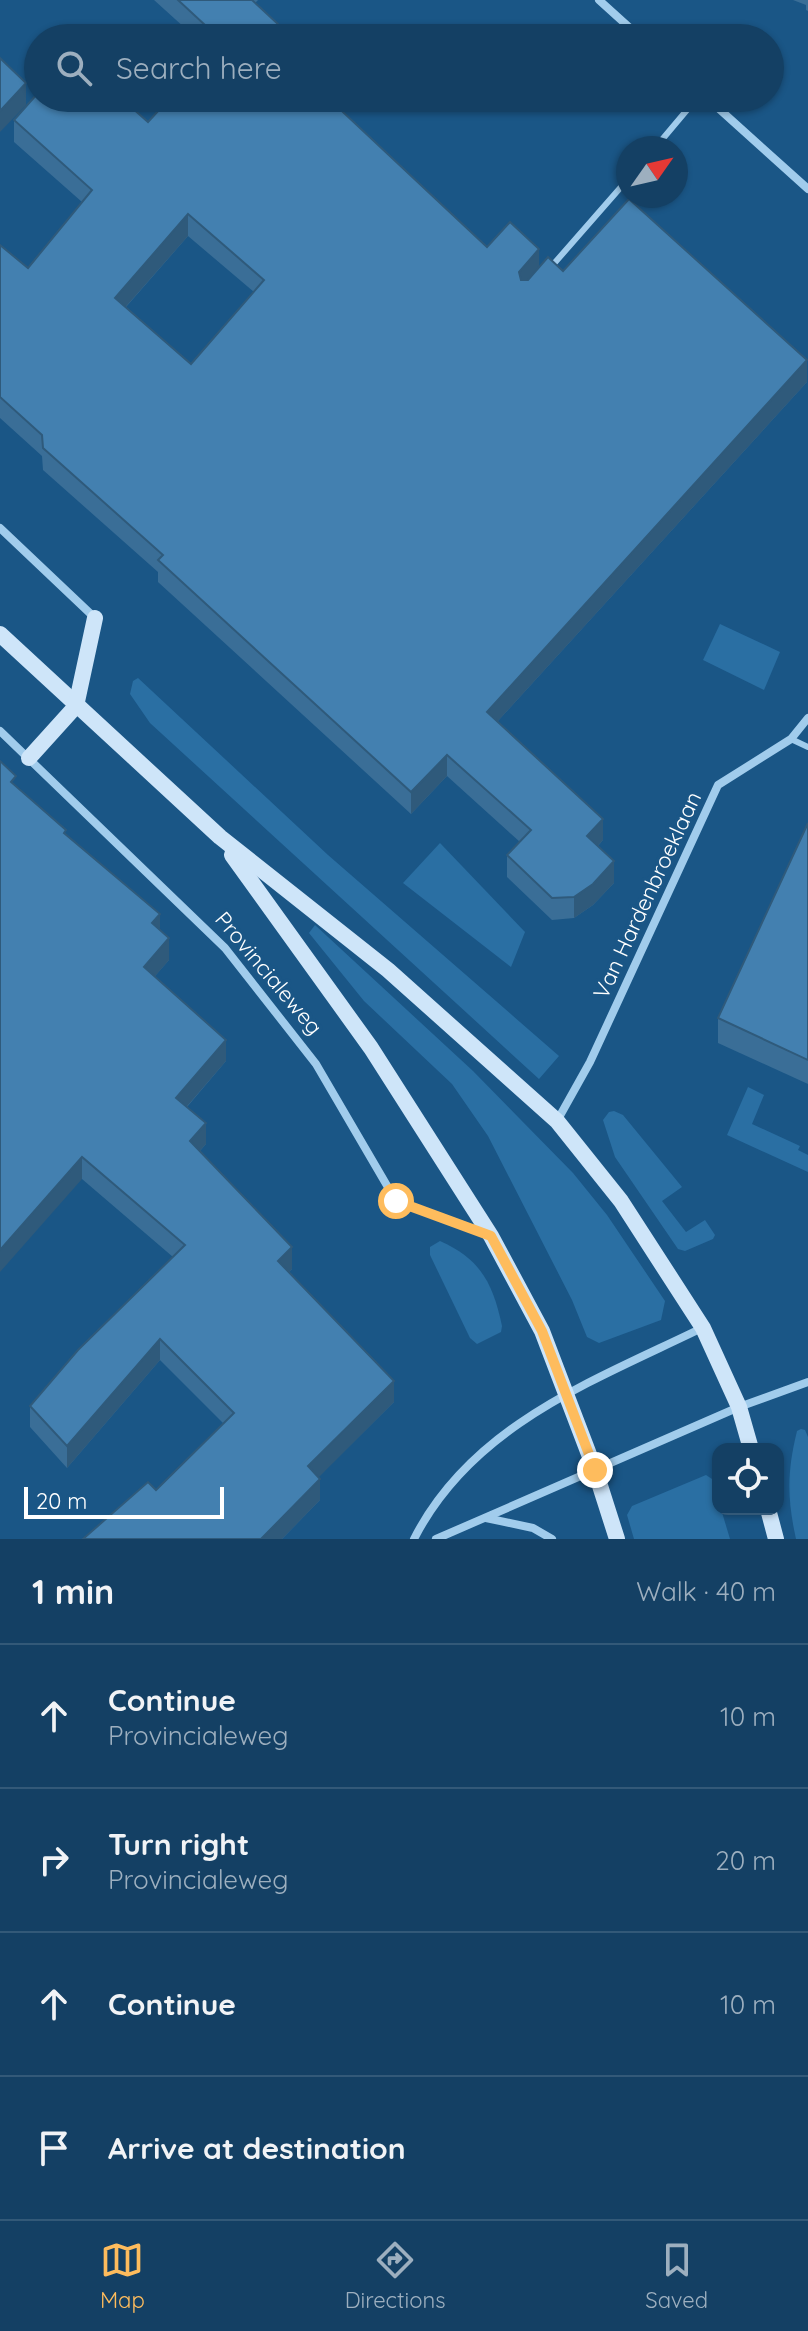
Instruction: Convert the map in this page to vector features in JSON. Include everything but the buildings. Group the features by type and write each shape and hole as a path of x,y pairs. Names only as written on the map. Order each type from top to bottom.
{"street":[{"path":"599,0 626,24"},
{"path":"723,112 808,189"},
{"path":"0,528 95,618 76,706 29,758"},
{"name":"Provincialeweg","path":"0,634 220,837 388,970 557,1121 621,1201 703,1328 739,1407 749,1443"},
{"name":"Van Hardenbroeklaan","path":"557,1121 590,1062 718,785 791,739 808,718"},
{"name":"Provincialeweg","path":"0,731 225,948 316,1064 396,1201 491,1236"},
{"name":"Provincialeweg","path":"220,837 371,1048 491,1236 542,1331 595,1470 617,1539"},
{"path":"414,1539 429,1509 462,1468 496,1439 566,1394 703,1328"},
{"path":"436,1539 739,1407 808,1382"},
{"path":"770,1515 776,1539"},
{"path":"485,1518 533,1528 552,1539"}],"lane":[{"path":"665,136 685,112"},
{"path":"545,273 616,193"},
{"path":"791,739 808,747"}],"shaded area":[{"path":"720,624 780,652 764,690 703,660"},
{"path":"138,678 328,855 559,1056 539,1079 150,723 130,694 133,681"},
{"path":"440,843 525,932 511,967 403,883"},
{"path":"315,925 473,1071 573,1173 607,1215 665,1301 661,1320 599,1343 587,1337 572,1300 488,1136 452,1084 364,1001 309,933"},
{"path":"748,1087 764,1095 752,1124 800,1146 798,1150 808,1155 808,1172 727,1135"},
{"path":"614,1111 623,1115 682,1187 662,1201 686,1232 705,1220 715,1235 713,1239 685,1251 678,1249 615,1157 603,1120"},
{"path":"440,1241 466,1256 483,1274 494,1298 501,1332 477,1344 470,1338 430,1255 430,1247"},
{"path":"801,1429 808,1437 808,1539 796,1539 789,1485 797,1431"},
{"path":"706,1475 712,1479 712,1515 723,1515 730,1539 634,1539 627,1515 632,1506"}],"route":[{"path":"396,1201 491,1236 542,1331 595,1470"}]}
